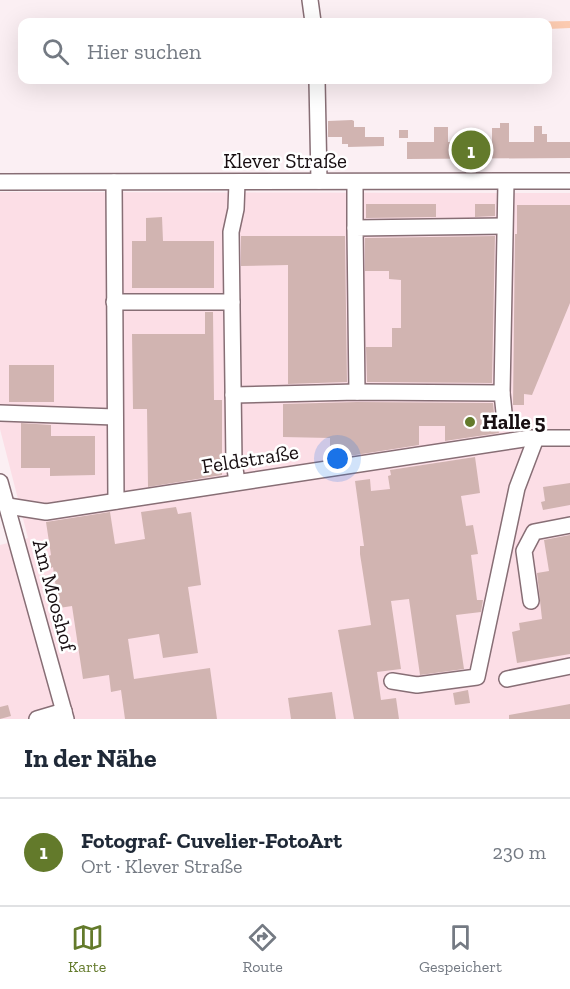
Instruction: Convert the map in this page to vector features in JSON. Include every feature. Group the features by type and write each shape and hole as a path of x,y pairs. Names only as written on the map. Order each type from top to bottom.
{"street":[{"path":"310,0 312,18"},
{"path":"317,84 319,181"},
{"name":"Klever Straße","path":"0,182 570,182"},
{"path":"114,182 116,501"},
{"path":"237,182 236,208 231,232 234,462 237,482"},
{"path":"355,182 357,392"},
{"path":"506,182 502,393 506,422"},
{"path":"355,228 504,226"},
{"path":"114,302 232,302"},
{"path":"233,394 502,393"},
{"path":"0,413 115,417"},
{"path":"392,681 417,685 477,677 517,488 536,438"},
{"name":"Feldstraße","path":"8,506 46,512 536,438 570,438"},
{"name":"Am Mooshof","path":"0,482 65,715"},
{"path":"531,601 524,551 534,532 570,525"},
{"path":"507,679 570,666"},
{"path":"37,719 65,715"}],"shaded area":[{"path":"552,21 570,21 570,28 552,29"},
{"path":"0,192 570,193 570,719 0,719 0,545 28,538 0,429"}],"building":[{"path":"352,120 354,127 365,127 365,137 384,137 384,146 348,147 348,144 342,144 342,137 328,137 328,121"},
{"path":"500,123 509,123 509,142 534,142 534,126 542,126 542,134 547,134 547,142 570,142 570,158 407,159 407,142 434,142 434,127 448,127 448,142 492,142 492,128 500,128"},
{"path":"399,130 408,130 408,138 399,138"},
{"path":"366,204 436,204 436,217 366,218"},
{"path":"475,204 495,204 495,216 475,217"},
{"path":"517,205 570,205 570,303 532,395 524,394 524,405 513,405"},
{"path":"162,217 163,241 214,241 214,288 132,288 132,241 146,241 146,218"},
{"path":"241,236 345,236 347,382 288,384 288,265 241,266"},
{"path":"495,236 492,383 367,382 366,347 392,347 392,328 401,328 401,280 389,279 389,271 365,271 365,238"},
{"path":"205,312 213,312 214,400 222,400 222,475 148,487 147,409 133,409 132,334 205,334"},
{"path":"9,365 54,365 54,402 9,402"},
{"path":"493,403 495,423 499,433 445,441 445,426 419,426 419,445 330,459 330,438 283,437 283,404"},
{"path":"21,423 51,425 51,436 95,436 95,475 50,476 50,468 21,468"},
{"path":"475,457 480,493 461,496 466,526 473,525 478,554 471,555 477,600 483,600 481,612 456,615 464,669 420,675 409,599 391,601 401,669 377,672 381,700 396,698 399,719 354,719 338,630 371,625 360,554 360,546 364,546 355,481 370,479 371,491 390,489 388,476 391,475 390,470"},
{"path":"570,483 570,505 543,510 541,502 545,501 543,487"},
{"path":"176,507 178,514 191,512 201,585 188,587 198,653 163,658 159,634 128,639 134,679 210,668 217,719 125,719 121,690 111,692 109,675 83,679 72,606 59,608 53,567 51,568 49,556 51,555 46,522 110,512 115,544 145,539 141,512"},
{"path":"570,535 570,654 517,663 512,632 520,630 519,623 542,619 537,573 549,571 544,540"},
{"path":"468,690 470,703 455,705 453,693"},
{"path":"332,692 336,719 291,719 288,698"},
{"path":"570,704 570,719 509,719 509,715"},
{"path":"8,705 11,716 0,719 0,707"}],"place":[{"name":"Fotograf- Cuvelier-FotoArt","path":"471,150"},
{"name":"Halle 5","path":"470,422"}]}
